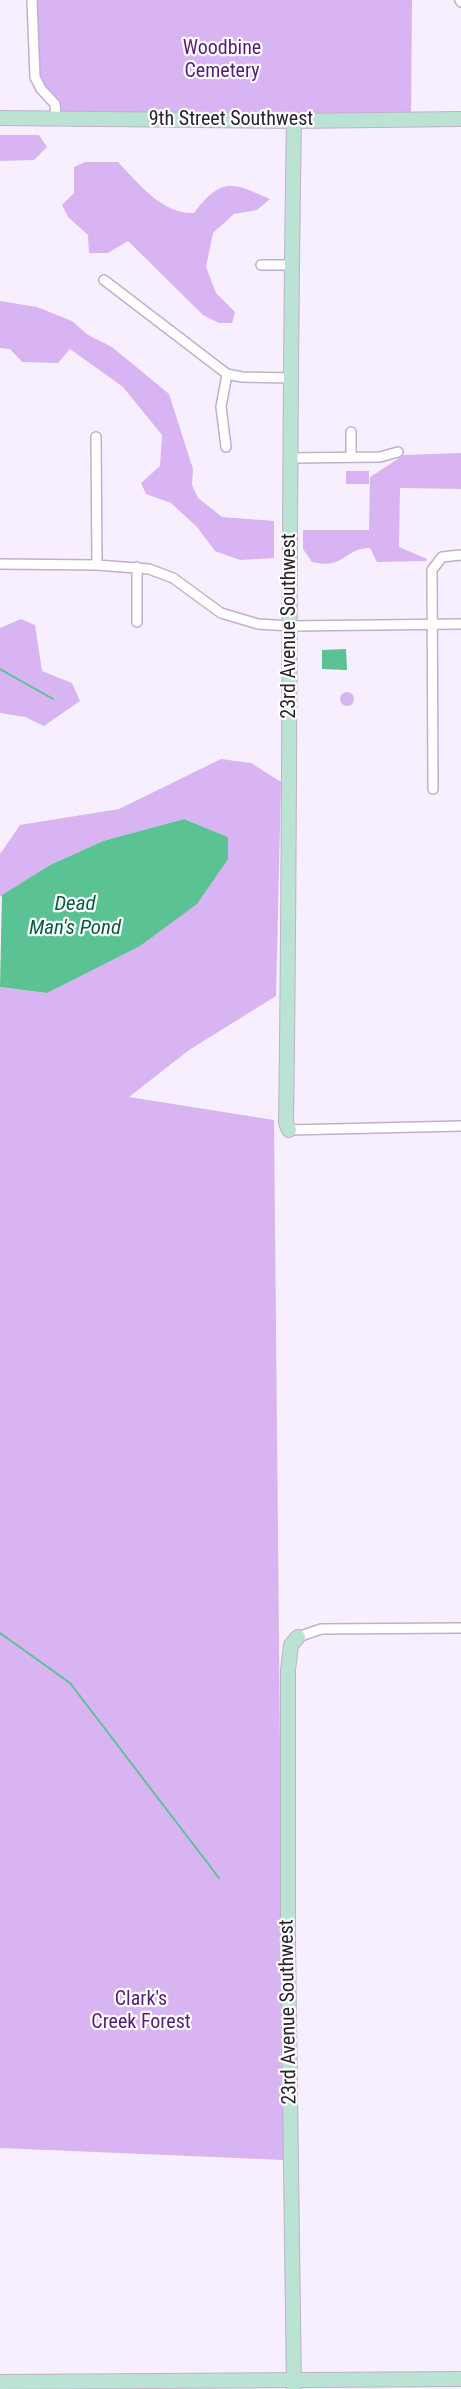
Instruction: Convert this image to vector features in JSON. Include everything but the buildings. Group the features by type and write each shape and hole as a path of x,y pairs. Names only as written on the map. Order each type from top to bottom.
{"street":[{"path":"33,0 34,77 40,89 55,104 56,118"},
{"name":"9th Street Southwest","path":"0,118 294,121 461,119"},
{"name":"23rd Avenue Southwest","path":"289,1130 286,1123 291,626 290,378 294,121"},
{"path":"261,265 292,265"},
{"path":"104,280 227,374 242,377 290,378"},
{"path":"225,447 220,407 227,374"},
{"path":"351,432 351,458"},
{"path":"96,437 97,565"},
{"path":"290,458 387,457 398,452"},
{"path":"432,789 433,566 442,557 461,555"},
{"path":"0,564 137,567 173,578 207,605 236,620 291,626 461,624"},
{"path":"137,567 137,622"},
{"path":"289,1130 461,1126"},
{"path":"298,1637 321,1629 461,1628"},
{"name":"23rd Avenue Southwest","path":"294,2386 288,1942 288,1670 291,1644 298,1637"},
{"path":"0,2382 294,2386 382,2385 461,2379"}],"green space":[{"name":"Woodbine Cemetery","path":"32,0 412,0 411,120 56,119 56,109 41,89"},
{"path":"0,135 39,135 47,147 34,160 0,161"},
{"path":"85,162 118,162 152,196 172,209 183,212 194,213 212,193 228,186 246,189 270,199 257,210 234,214 213,233 206,267 216,293 235,312 232,323 219,323 203,315 128,241 108,253 89,253 88,235 68,217 62,205 74,193 74,167"},
{"path":"0,301 37,307 72,321 88,335 112,347 169,394 193,469 192,485 198,498 222,517 274,521 274,558 240,560 215,551 197,527 171,503 146,494 141,483 160,466 162,435 123,387 70,349 58,363 22,362 10,349 0,348"},
{"path":"461,453 461,489 400,488 399,547 427,559 426,561 377,562 370,548 354,551 338,561 323,564 312,562 303,549 303,530 369,530 370,477 404,455"},
{"path":"346,471 369,471 369,484 346,484"},
{"path":"21,619 35,625 42,671 72,683 80,701 44,726 25,717 0,713 0,628"},
{"path":"347,692 352,694 354,699 352,704 347,706 342,704 340,699 342,694"},
{"name":"Clark's Creek Forest","path":"221,759 251,763 281,782 276,996 189,1050 129,1097 274,1120 284,2160 0,2148 0,987 47,993 228,837 184,819 103,841 50,865 0,897 0,854 20,825 119,809"}],"water":[{"path":"346,649 347,670 322,669 322,650"},
{"name":"Dead Man's Pond","path":"184,819 228,837 228,859 197,904 140,946 47,993 0,987 2,895 50,865 103,841"}],"waterway":[{"path":"0,669 53,699"},
{"path":"0,1633 70,1683 219,1878"}]}
